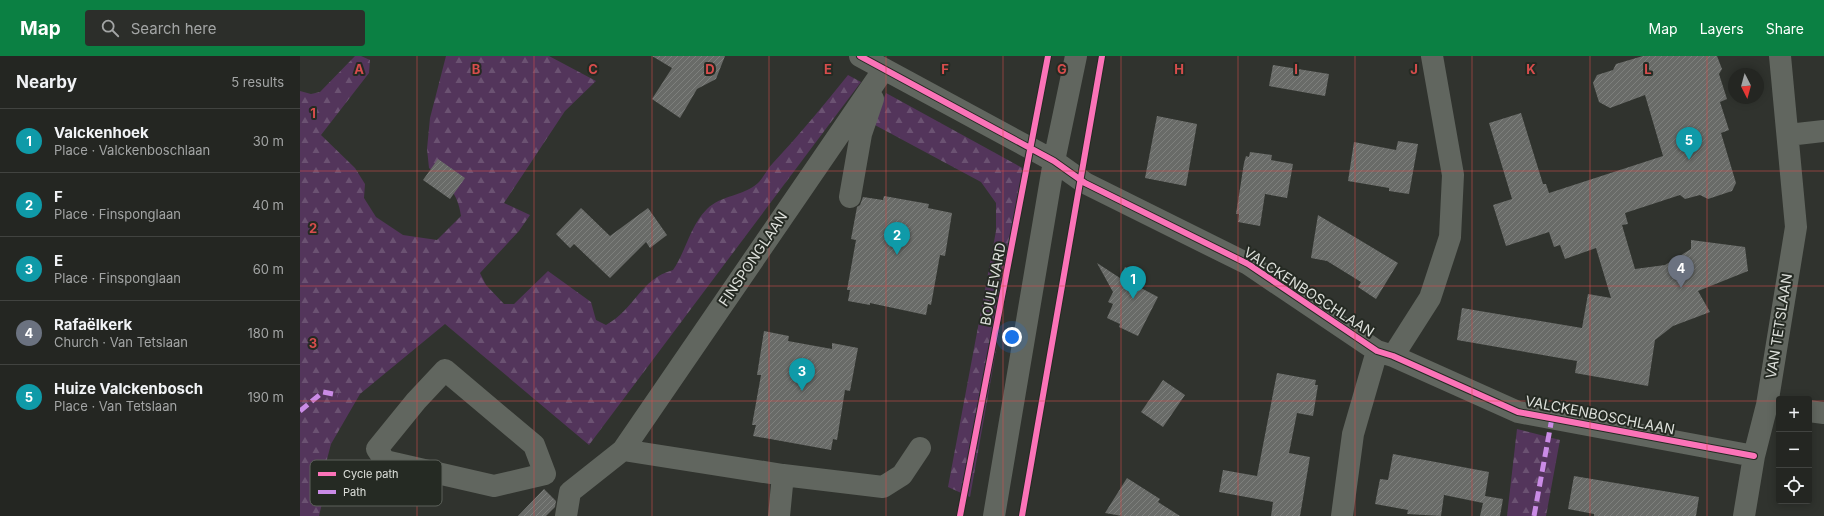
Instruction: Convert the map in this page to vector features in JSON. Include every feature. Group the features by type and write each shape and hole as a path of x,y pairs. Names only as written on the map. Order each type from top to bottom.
{"street":[{"name":"VALCKENBOSCHLAAN","path":"860,56 1054,161 1085,183 1248,264 1385,354 1518,412 1754,456"},
{"path":"994,516 1054,161 1076,56"},
{"path":"1342,516 1353,434 1385,354 1430,298 1450,237 1453,175 1432,56"},
{"name":"VAN TETSLAAN","path":"1744,516 1754,456 1773,406 1796,227 1780,56"},
{"path":"850,197 861,134 884,69"},
{"name":"FINSPONGLAAN","path":"570,492 623,450 884,69"},
{"path":"1788,135 1824,131"},
{"path":"384,460 377,449 416,401 445,370 534,445 545,474 570,492 566,516"},
{"path":"1812,411 1824,413"},
{"path":"623,450 783,475 883,486 902,475 920,448"},
{"path":"442,474 494,486 545,474"},
{"path":"779,516 783,475"}],"green space":[{"path":"355,56 361,56 370,60 369,73 321,135 355,168 365,184 364,198 376,217 403,235 437,240 461,216 454,194 446,183 429,168 427,149 430,118 446,56 549,56 596,81 565,111 504,203 530,215 519,231 480,273 486,285 504,304 514,304 548,271 591,302 596,320 606,325 624,311 653,280 662,274 673,270 696,223 707,209 713,204 746,191 758,183 771,165 848,75 861,82 589,445 445,324 360,394 331,444 327,460 310,460 310,506 321,506 319,516 300,516 300,91 311,94 320,92"},
{"path":"886,93 1028,171 970,497 948,487 996,231 996,203 981,182 873,124"},
{"path":"1517,429 1560,440 1546,516 1507,516"}],"building":[{"path":"652,56 725,56 716,79 697,89 680,118 652,99 672,68"},
{"path":"1643,56 1717,56 1722,69 1719,74 1727,99 1720,102 1729,130 1721,133 1736,183 1732,191 1708,199 1700,195 1685,199 1680,195 1625,213 1628,224 1622,225 1635,269 1665,265 1691,249 1691,240 1745,247 1748,271 1698,291 1710,312 1673,326 1655,340 1648,386 1575,373 1577,361 1457,340 1462,308 1582,328 1588,294 1611,298 1596,248 1565,259 1560,245 1554,247 1549,232 1506,246 1493,205 1512,199 1489,123 1521,113 1543,184 1546,184 1549,193 1663,156 1645,95 1610,108 1599,102 1593,83 1597,75 1613,70 1616,64"},
{"path":"1273,65 1329,74 1325,96 1269,86"},
{"path":"1157,116 1197,124 1186,186 1145,178"},
{"path":"1398,141 1418,144 1409,194 1389,191 1389,188 1348,181 1354,142 1396,150"},
{"path":"1250,152 1272,155 1271,160 1293,164 1287,198 1265,194 1260,226 1238,222 1239,214 1236,214 1244,163 1246,156 1249,157"},
{"path":"438,159 465,178 450,199 423,180"},
{"path":"884,196 929,204 928,208 952,213 945,256 940,255 931,305 928,304 926,315 870,303 870,305 848,301 850,290 847,290 856,240 851,239 857,207 860,205 863,197 883,200"},
{"path":"581,208 610,236 648,208 667,235 650,248 646,242 610,278 574,244 570,248 556,234"},
{"path":"1318,215 1398,263 1376,299 1358,287 1361,282 1327,261 1311,258"},
{"path":"1097,263 1120,278 1125,267 1146,277 1141,288 1158,297 1138,336 1119,327 1120,324 1107,318 1113,304 1108,302 1113,292"},
{"path":"764,331 789,336 788,341 832,349 832,343 858,348 850,391 845,390 837,440 833,439 831,450 753,436 756,425 752,425 761,375 757,375"},
{"path":"1277,373 1316,380 1315,385 1318,385 1313,416 1297,413 1289,453 1310,457 1300,516 1271,516 1273,502 1219,492 1223,470 1257,476"},
{"path":"1163,380 1185,395 1163,427 1141,412"},
{"path":"1393,454 1489,472 1485,496 1503,499 1500,516 1480,516 1483,503 1444,495 1441,516 1407,514 1408,510 1375,504 1380,479 1388,480"},
{"path":"1574,476 1699,497 1696,516 1594,516 1594,514 1568,509"},
{"path":"1127,478 1160,499 1158,502 1180,516 1122,516 1105,513"},
{"path":"544,489 556,501 555,507 546,516 518,516"}],"marked path":[{"path":"300,411 323,392 338,395"},
{"path":"1534,516 1552,418"}],"cycle path":[{"path":"860,56 1054,161 1085,183 1248,264 1377,351 1393,356 1518,412 1754,456"},
{"name":"BOULEVARD","path":"960,516 1048,56"},
{"path":"1022,516 1102,56"}],"place":[{"name":"Huize Valckenbosch","path":"1689,160"},
{"name":"F","path":"897,255"},
{"name":"Rafaëlkerk","path":"1681,288"},
{"name":"Valckenhoek","path":"1133,299"},
{"name":"E","path":"802,391"}]}
